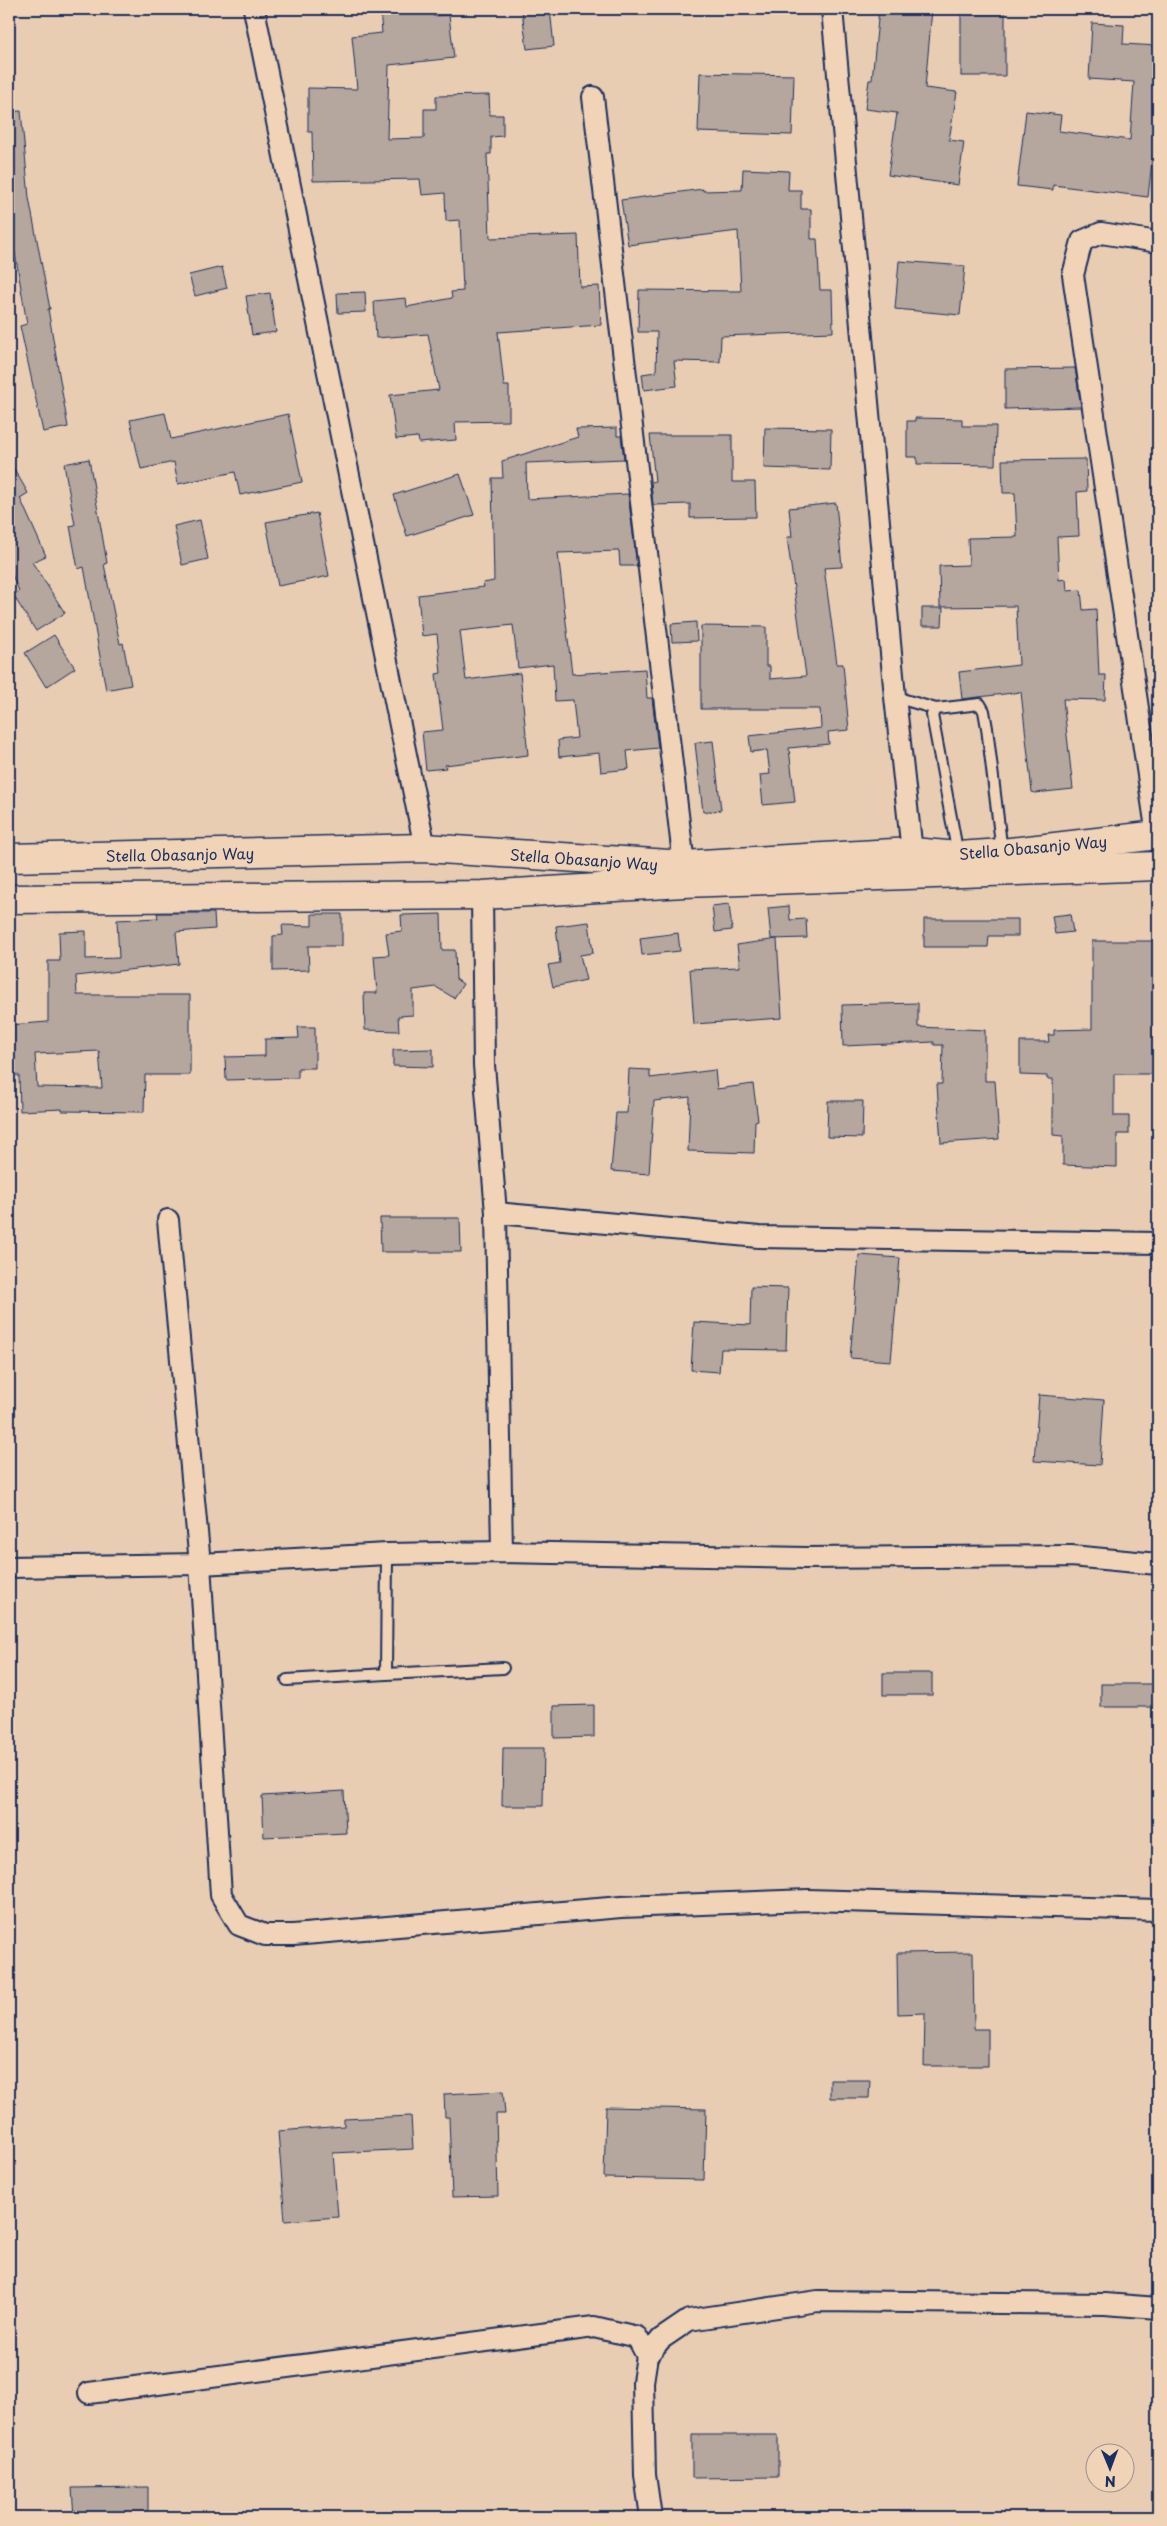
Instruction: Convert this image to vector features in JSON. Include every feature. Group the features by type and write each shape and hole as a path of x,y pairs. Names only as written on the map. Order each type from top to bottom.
{"street":[{"path":"254,9 425,848"},
{"path":"832,9 895,697 912,852"},
{"path":"593,97 684,866"},
{"path":"1158,242 1101,233 1082,241 1073,276 1158,835"},
{"name":"Stella Obasanjo Way","path":"9,858 425,848 684,866 912,852 980,859 1158,835"},
{"path":"9,899 482,895 682,883 980,859 1158,866"},
{"path":"482,895 484,1065 496,1213 502,1552"},
{"path":"496,1213 759,1237 1158,1243"},
{"path":"168,1220 200,1564 221,1895 239,1925 265,1936 621,1907 808,1900 1158,1910"},
{"path":"9,1567 200,1564 386,1554 502,1552 806,1558 1071,1556 1158,1564"},
{"path":"651,2517 645,2465 643,2382 647,2356 660,2339 688,2320 818,2301 1105,2304 1158,2308"},
{"path":"88,2393 594,2328 637,2337 647,2356"}],"lane":[{"path":"895,697 936,708 980,704 984,710 980,859"},
{"path":"936,708 932,715 980,859"},
{"path":"386,1554 386,1674"},
{"path":"287,1680 502,1668"}],"building":[{"path":"380,9 433,9 433,16 449,15 454,58 389,65 387,139 424,138 424,109 436,109 436,96 489,95 490,115 503,115 503,136 491,137 491,154 487,154 490,238 578,235 580,287 599,286 601,325 498,332 504,386 509,386 509,421 455,422 456,440 419,443 418,437 396,439 390,395 439,390 428,334 376,338 374,301 406,298 407,307 452,298 451,292 463,291 460,220 446,221 445,193 422,195 420,179 313,181 312,132 308,132 308,88 357,89 352,36 382,33"},
{"path":"550,9 554,46 527,49 522,11"},
{"path":"879,9 932,9 925,88 957,92 949,140 964,142 958,185 888,175 897,113 865,109 869,80 872,80"},
{"path":"961,9 1005,9 1005,76 961,76"},
{"path":"1092,23 1124,25 1123,44 1158,46 1154,144 1148,197 1053,185 1053,190 1017,186 1026,111 1061,115 1059,131 1130,140 1134,82 1089,79"},
{"path":"700,73 794,75 792,135 698,132"},
{"path":"21,111 29,198 50,309 48,309 68,427 43,432 20,326 27,324 9,217 9,112"},
{"path":"743,169 789,171 788,190 801,190 801,209 811,209 811,239 817,239 820,290 832,290 833,332 721,336 720,362 674,361 677,386 644,390 642,374 656,372 657,332 638,332 639,290 741,291 738,231 628,245 621,200 703,189 703,191 742,190"},
{"path":"899,261 965,266 960,315 895,309"},
{"path":"222,267 227,288 195,296 189,275"},
{"path":"365,292 366,312 338,313 337,293"},
{"path":"270,293 276,332 252,335 246,296"},
{"path":"1075,368 1081,407 1005,409 1005,369"},
{"path":"165,413 171,439 288,414 302,482 240,495 235,472 178,484 174,462 141,469 130,420"},
{"path":"915,418 962,419 962,426 996,426 995,465 917,464 917,457 907,457 907,421 915,421"},
{"path":"617,428 617,436 621,436 624,459 526,463 527,499 628,494 637,566 620,566 619,551 558,553 572,674 645,669 647,698 652,698 658,748 627,751 629,769 601,772 599,753 559,757 558,740 577,738 573,700 555,701 553,664 518,668 513,625 460,631 466,680 520,673 528,755 445,765 446,768 426,770 422,732 443,730 436,674 441,673 437,634 422,636 418,595 484,587 483,583 494,581 492,478 503,478 502,461 578,437 576,429"},
{"path":"765,428 831,429 830,470 764,468"},
{"path":"650,435 732,435 732,482 755,482 756,517 690,518 690,504 653,505 651,482 655,481"},
{"path":"89,459 107,563 104,564 120,644 123,643 131,685 106,690 84,567 78,569 70,526 75,525 64,464"},
{"path":"1086,459 1087,491 1077,492 1079,536 1057,537 1059,580 1066,579 1067,591 1081,590 1083,610 1096,609 1099,675 1106,675 1105,700 1063,699 1073,789 1035,793 1032,792 1021,692 962,699 959,672 1019,665 1016,606 940,607 939,566 969,565 968,538 1017,537 1015,493 1003,493 1002,460"},
{"path":"9,460 28,493 20,498 46,556 32,562 65,613 36,631 13,595 19,591 9,568"},
{"path":"460,474 474,515 407,536 394,495"},
{"path":"836,503 842,567 824,568 837,664 843,664 849,730 828,732 829,744 789,748 795,802 763,805 760,775 770,774 767,750 751,752 749,736 821,728 820,709 701,709 701,626 766,627 766,666 770,666 770,679 806,676 787,537 792,537 789,508"},
{"path":"317,513 329,576 278,586 266,522"},
{"path":"200,520 208,559 182,565 174,526"},
{"path":"922,608 943,608 942,626 922,626"},
{"path":"696,622 697,641 672,642 671,624"},
{"path":"54,635 75,668 46,687 25,653"},
{"path":"713,741 721,810 703,812 695,743"},
{"path":"729,904 732,930 715,932 712,906"},
{"path":"789,906 790,920 806,919 807,938 771,939 768,908"},
{"path":"157,913 214,913 215,929 176,932 179,964 76,976 77,995 190,995 190,1075 145,1075 144,1112 62,1111 62,1109 20,1111 19,1075 9,1076 9,1025 48,1022 48,961 60,961 59,932 86,931 86,959 119,958 117,920 158,918","holes":["99,1051 102,1088 37,1087 35,1054"]},
{"path":"312,914 342,914 342,946 308,946 309,970 273,971 273,936 283,935 282,925 312,926"},
{"path":"441,914 442,950 455,950 456,979 463,984 454,998 436,987 413,990 413,1015 398,1016 399,1031 365,1030 364,993 377,993 374,956 389,955 386,933 402,931 401,915"},
{"path":"1070,914 1073,932 1055,934 1052,916"},
{"path":"924,919 1018,919 1018,936 989,936 988,947 924,947"},
{"path":"589,922 593,953 580,955 586,980 553,987 548,965 560,963 556,926"},
{"path":"678,933 680,951 642,955 640,938"},
{"path":"777,939 782,1018 694,1024 690,969 740,967 737,945"},
{"path":"1092,941 1158,941 1158,1074 1114,1074 1114,1116 1129,1116 1129,1134 1117,1134 1117,1167 1063,1165 1063,1136 1053,1135 1053,1079 1047,1079 1047,1076 1020,1075 1020,1042 1049,1042 1048,1035 1054,1035 1054,1030 1092,1029"},
{"path":"918,1003 918,1027 985,1030 985,1081 995,1081 999,1139 941,1143 937,1084 942,1084 943,1045 934,1045 934,1042 843,1046 842,1005"},
{"path":"298,1027 315,1027 315,1068 298,1068 298,1078 226,1080 225,1057 265,1056 265,1039 299,1038"},
{"path":"433,1049 433,1067 393,1066 393,1050"},
{"path":"629,1069 650,1070 650,1078 715,1070 717,1089 753,1084 758,1120 755,1121 754,1153 688,1151 690,1097 654,1101 649,1174 611,1171 616,1113 627,1113"},
{"path":"828,1101 863,1101 862,1138 827,1137"},
{"path":"380,1218 460,1218 461,1252 381,1252"},
{"path":"859,1255 900,1258 891,1361 850,1358"},
{"path":"751,1287 788,1288 786,1350 721,1349 719,1372 691,1370 694,1322 750,1325"},
{"path":"1039,1395 1104,1400 1100,1465 1034,1461"},
{"path":"883,1673 932,1673 932,1695 883,1695"},
{"path":"1101,1684 1158,1684 1158,1707 1101,1707"},
{"path":"594,1705 594,1737 554,1738 554,1706"},
{"path":"503,1748 544,1748 543,1806 502,1806"},
{"path":"344,1791 346,1833 264,1837 262,1796"},
{"path":"973,1952 974,2029 988,2029 988,2066 924,2066 925,2013 898,2014 897,1953"},
{"path":"830,2080 870,2080 869,2098 830,2098"},
{"path":"503,2091 505,2114 496,2114 498,2196 452,2197 449,2117 445,2117 444,2094"},
{"path":"606,2107 706,2109 704,2180 604,2178"},
{"path":"411,2116 413,2149 333,2153 338,2217 285,2221 278,2131 344,2126 344,2119"},
{"path":"692,2435 778,2435 778,2477 692,2478"},
{"path":"148,2487 148,2517 74,2517 72,2488"}]}
